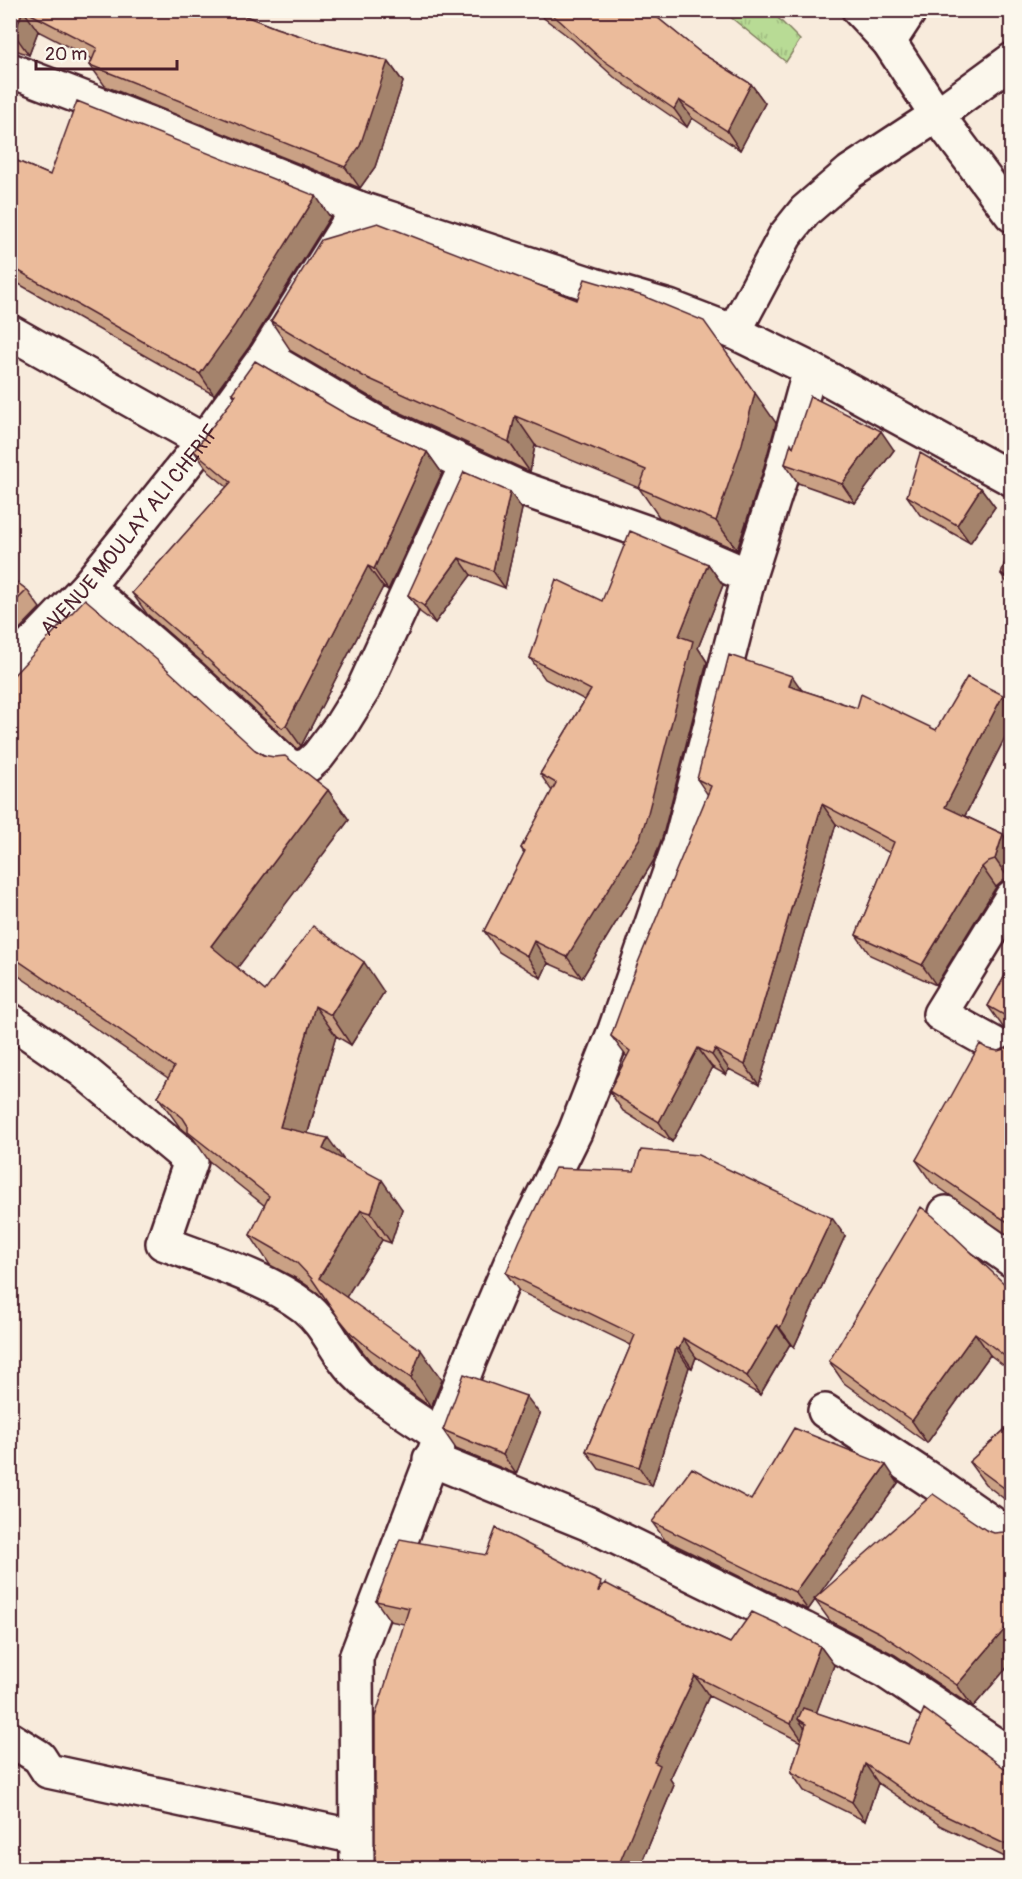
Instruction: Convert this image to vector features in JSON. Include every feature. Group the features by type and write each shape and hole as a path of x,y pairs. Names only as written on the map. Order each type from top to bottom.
{"street":[{"path":"860,10 889,42 938,115 1011,215"},
{"path":"889,42 910,10"},
{"path":"734,332 785,236 805,211 850,172 938,115 1011,60"},
{"path":"10,70 182,136 358,208 669,308 734,332 810,369 1011,479"},
{"name":"AVENUE MOULAY ALI CHERIF","path":"10,667 87,587 204,441 265,357 358,208"},
{"path":"10,332 204,441"},
{"path":"265,357 375,422 520,488 654,535 749,576"},
{"path":"10,1739 39,1757 48,1771 357,1853 356,1658 470,1359 516,1251 575,1132 615,1030 681,840 749,576 780,479 810,369"},
{"path":"87,587 190,676 288,766 298,768 308,765 318,756 340,727 363,690 467,464"},
{"path":"1011,897 940,1014 1011,1054"},
{"path":"10,1020 82,1070 191,1161 163,1243 235,1270 305,1307 320,1322 349,1365 435,1447 804,1629 885,1671 1007,1743"},
{"path":"946,1213 1011,1260"},
{"path":"825,1411 1011,1537"}],"green space":[{"path":"723,11 771,11 800,40 786,62"}],"building":[{"path":"10,10 23,10 14,34 10,32"},
{"path":"23,10 230,10 334,47 388,61 360,146 345,167 90,65 97,48"},
{"path":"546,10 648,10 701,53 751,84 727,131 679,100 674,109 600,58"},
{"path":"77,101 316,196 235,325 200,374 10,266 10,158 50,175"},
{"path":"378,223 577,300 585,279 643,296 704,321 755,393 742,444 716,521 639,488 646,470 515,416 509,442 363,376 271,321 321,240"},
{"path":"255,361 351,417 427,452 374,569 368,566 286,725 282,728 132,593 231,482 194,451 236,395 232,393"},
{"path":"810,396 881,431 842,484 785,464"},
{"path":"920,453 981,488 957,525 907,496"},
{"path":"464,472 510,492 493,571 459,558 424,606 408,595"},
{"path":"630,531 708,564 679,636 693,641 640,838 567,957 534,941 527,956 484,931 525,851 521,848 556,783 540,774 591,690 530,658 556,579 602,601"},
{"path":"1011,544 1011,579 1001,574"},
{"path":"10,577 27,590 10,607"},
{"path":"85,599 157,660 255,750 263,755 285,756 328,790 211,946 265,991 313,926 364,962 331,1015 315,1006 280,1127 328,1138 323,1149 382,1180 371,1213 361,1210 319,1278 421,1350 411,1378 351,1333 312,1279 297,1263 250,1235 269,1196 188,1132 188,1126 183,1118 158,1097 174,1067 10,955 10,679"},
{"path":"729,655 792,676 789,686 857,708 861,694 936,730 967,677 1003,695 945,807 1003,834 995,859 982,867 922,965 856,935 894,842 822,804 745,1065 715,1049 712,1055 698,1048 659,1122 609,1091 630,1051 611,1036 637,965 711,786 697,779"},
{"path":"1011,965 1011,1021 988,1006"},
{"path":"1011,1043 1011,1224 916,1160 980,1044 998,1051 1007,1048"},
{"path":"641,1150 698,1155 832,1218 780,1328 777,1325 747,1376 683,1338 679,1349 676,1348 639,1467 586,1451 635,1335 506,1273 555,1168 634,1171"},
{"path":"921,1207 1011,1290 1011,1361 975,1333 912,1421 829,1361"},
{"path":"464,1374 526,1396 503,1455 443,1430"},
{"path":"1011,1424 1011,1493 969,1462"},
{"path":"794,1428 886,1465 795,1592 652,1522 692,1468 751,1500"},
{"path":"933,1494 986,1530 994,1533 1004,1532 1011,1525 1011,1622 957,1685 880,1633 814,1599"},
{"path":"496,1528 601,1582 598,1592 605,1583 730,1643 752,1612 820,1646 791,1724 695,1676 654,1762 660,1765 617,1869 375,1869 375,1717 409,1608 376,1601 400,1539 486,1555"},
{"path":"803,1708 909,1744 924,1709 1011,1773 1011,1847 927,1807 865,1764 852,1802 791,1772 806,1724 798,1719"}]}
